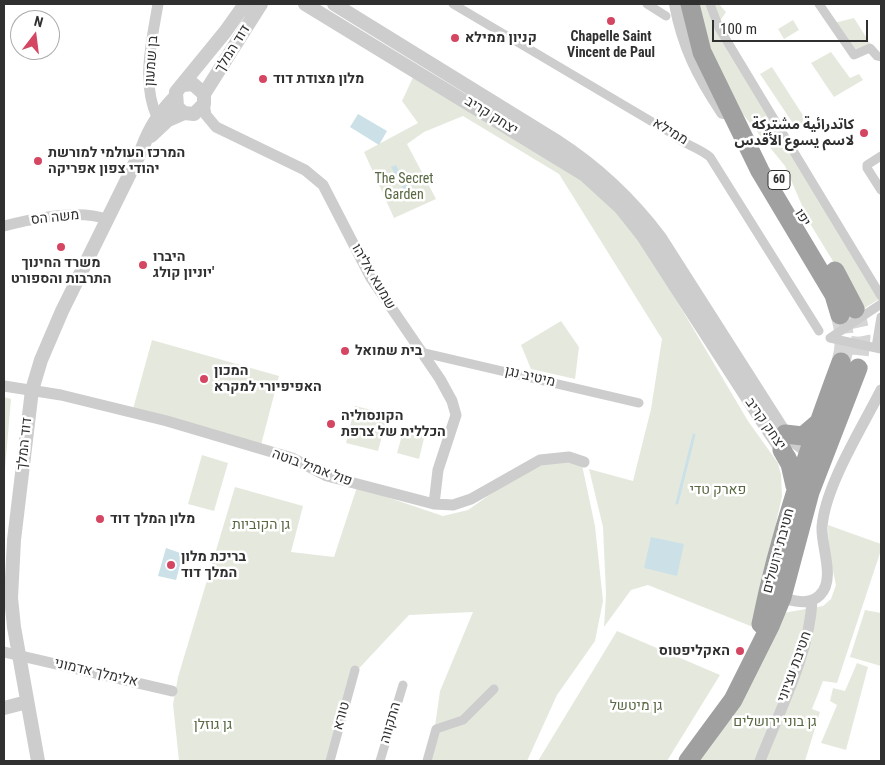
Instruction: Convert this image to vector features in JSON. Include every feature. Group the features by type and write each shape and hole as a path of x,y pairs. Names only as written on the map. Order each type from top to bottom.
{"highway":[{"name":"יפו","path":"690,4 702,52 760,171 834,294 848,312 844,286 734,108 702,52"},
{"path":"850,365 811,458 817,424 850,365"},
{"path":"796,490 784,442 803,436 817,424"},
{"name":"חטיבת ירושלים","path":"774,595 796,490 811,458"},
{"name":"חטיבת ירושלים","path":"688,761 733,700 756,652 774,595 795,544 811,458"}],"street":[{"name":"בן שמעון","path":"156,117 151,102 148,79 158,4"},
{"path":"254,7 271,4"},
{"name":"יצחק קריב","path":"305,4 572,167 609,195 643,236 784,442 811,458"},
{"name":"יצחק קריב","path":"334,4 556,141 592,165 618,187 639,209 660,238 784,442"},
{"name":"ממילא","path":"453,4 671,133 678,140 694,146 710,157 818,331"},
{"path":"646,4 666,16"},
{"name":"יפו","path":"676,4 687,44 700,78 760,171"},
{"path":"710,4 719,28 881,296"},
{"path":"819,4 854,55 870,48 877,56 881,57"},
{"name":"דוד המלך","path":"183,85 225,32 254,7"},
{"name":"דוד המלך","path":"204,99 254,7"},
{"path":"194,84 204,99 198,112 184,113 177,107 176,92 183,85 194,84"},
{"name":"דוד המלך","path":"38,761 12,614 12,566 32,390 45,349 156,117 175,97"},
{"name":"שמעא אליהו","path":"204,99 206,115 216,126 305,170 323,185 371,278 448,393 456,415 438,470 434,504"},
{"name":"דוד המלך","path":"142,149 162,124 184,113"},
{"path":"881,156 867,165 867,168 881,190"},
{"name":"משה הס","path":"4,226 70,216 88,215 106,220"},
{"path":"881,304 830,338 878,348 881,317"},
{"name":"מיטיב נגן","path":"420,352 639,403"},
{"name":"פול אמיל בוטה","path":"4,386 61,395 167,421 292,458 327,476 434,504 453,505 471,499 540,460 569,456 584,462"},
{"path":"774,595 805,602 820,595 827,575 822,528 828,500 881,390"},
{"name":"חטיבת עציוני","path":"760,761 805,644 811,618 812,600"},
{"name":"אלימלך אדמוני","path":"4,652 172,691"},
{"name":"טורא","path":"330,761 355,670"},
{"name":"התקווה","path":"380,761 403,685"},
{"path":"427,761 436,729 463,720 494,689"},
{"path":"4,708 28,702"}],"green space":[{"path":"698,4 719,4 726,12 720,21 758,84 781,135 879,299 860,311 839,271 809,222 785,166 737,107 712,55"},
{"path":"854,18 871,45 854,53 834,23"},
{"path":"793,20 799,30 784,39 778,29"},
{"path":"831,52 850,78 859,74 863,80 834,97 811,63"},
{"path":"772,67 804,117 803,121 808,125 798,131 760,74"},
{"path":"415,73 575,174 618,212 655,264 748,421 778,463 781,475 782,496 771,546 758,629 648,585 631,590 604,627 606,594 603,527 589,469 633,481 651,409 662,339 559,174 463,116 424,132 407,144 436,199 394,218 364,152 418,123 402,101"},
{"path":"561,321 579,347 575,379 531,369 521,345"},
{"path":"152,340 279,376 261,445 133,409"},
{"path":"4,397 11,399 4,481"},
{"path":"355,406 388,414 378,451 346,443"},
{"path":"404,428 425,434 419,459 397,453"},
{"path":"202,455 228,463 214,511 188,504"},
{"path":"567,460 582,465 595,526 603,601 595,641 557,695 527,761 430,761 440,691 473,612 409,615 350,678 330,761 179,761 173,704 178,677 235,487 303,506 291,552 334,557 357,487 443,516 468,510 526,469 540,463"},
{"name":"גן בוני ירושלים","path":"828,525 881,544 881,550 837,683 823,681 812,709 820,712 805,761 698,761 783,613 823,606 831,599 836,585 829,553"},
{"path":"865,610 881,613 881,666 850,657"},
{"name":"גן מיטשל","path":"617,631 720,675 667,761 538,761"},
{"path":"857,663 868,667 846,750 821,743 837,705 830,701 833,688 845,691"}],"water":[{"path":"358,114 387,131 379,145 350,127"},
{"path":"396,165 411,193 406,194 391,167"},
{"path":"651,537 684,544 677,576 644,568"},
{"name":"בריכת מלון המלך דוד","path":"166,548 183,554 176,580 158,576"}],"waterway":[{"path":"677,503 694,435"}],"tunnel":[{"path":"855,309 861,337 858,368"},
{"path":"840,315 844,338 841,362"}],"place":[{"name":"Chapelle Saint Vincent de Paul","path":"611,21"},
{"name":"קניון ממילא","path":"455,38"},
{"name":"מלון מצודת דוד","path":"263,79"},
{"name":"كاتدرائية مشتركة لاسم يسوع الأقدس","path":"864,133"},
{"name":"המרכז העולמי למורשת יהודי צפון אפריקה","path":"38,161"},
{"name":"משרד החינוך התרבות והספורט","path":"61,247"},
{"name":"היברו יוניון קולג'","path":"143,265"},
{"name":"בית שמואל","path":"345,351"},
{"name":"המכון האפיפיורי למקרא","path":"204,379"},
{"name":"הקונסוליה הכללית של צרפת","path":"331,424"},
{"name":"מלון המלך דוד","path":"100,519"},
{"name":"בריכת מלון המלך דוד","path":"171,565"},
{"name":"האקליפטוס","path":"740,651"}],"park label":[{"name":"The Secret Garden","path":"404,187"},
{"name":"פארק טדי","path":"718,490"},
{"name":"גן הקוביות","path":"261,525"},
{"name":"גן גוזלן","path":"213,725"}]}
